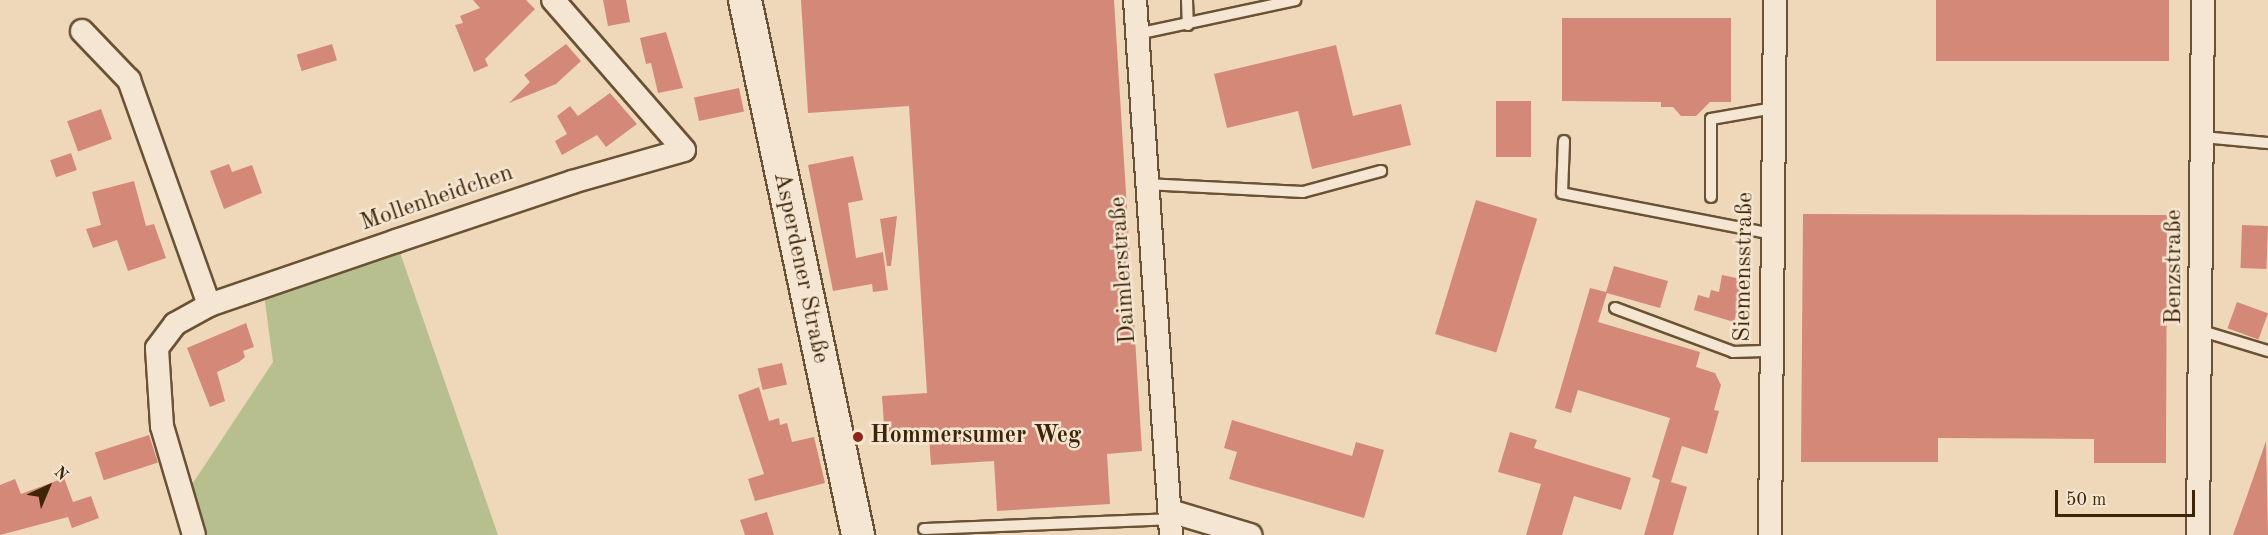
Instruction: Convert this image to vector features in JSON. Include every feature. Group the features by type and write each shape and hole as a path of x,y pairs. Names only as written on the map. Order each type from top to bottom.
{"main road":[{"name":"Asperdener Straße","path":"745,0 858,535"}],"street":[{"name":"Mollenheidchen","path":"194,535 162,426 158,348 175,324 209,305 572,182 684,150 553,0"},
{"name":"Daimlerstraße","path":"1135,0 1145,184 1170,522"},
{"name":"Siemensstraße","path":"1770,535 1775,0"},
{"name":"Benzstraße","path":"2198,535 2202,331 2203,0"},
{"path":"82,31 129,80 209,305"},
{"path":"1170,522 1250,535"}],"lane":[{"path":"1187,0 1188,25"},
{"path":"1137,34 1188,25 1295,0"},
{"path":"1711,197 1711,119 1774,108"},
{"path":"2202,137 2268,143"},
{"path":"1564,141 1562,193 1772,234"},
{"path":"1145,184 1303,192 1381,171"},
{"path":"1615,308 1733,352 1771,351"},
{"path":"2202,331 2268,351"},
{"path":"924,529 1170,522"}],"green space":[{"path":"396,241 498,535 194,535 183,498 273,362 263,287"}],"building":[{"path":"473,0 526,0 535,9 485,59 488,66 474,72 455,25 463,23 460,16 480,8"},
{"path":"603,0 626,0 630,22 608,26"},
{"path":"801,0 1114,0 1142,451 1107,454 1110,504 997,511 994,461 931,465 929,437 885,440 882,396 927,393 909,106 808,113"},
{"path":"1936,0 2169,0 2169,61 1936,61"},
{"path":"1562,18 1731,18 1731,102 1710,102 1696,116 1681,116 1673,107 1661,107 1661,102 1562,101"},
{"path":"666,32 683,88 658,93 651,63 646,64 640,38"},
{"path":"332,44 337,60 302,71 297,55"},
{"path":"566,44 581,61 556,84 509,103 530,82 524,75"},
{"path":"1336,45 1353,116 1401,104 1411,145 1312,169 1298,111 1227,128 1214,74"},
{"path":"739,88 744,111 699,121 694,98"},
{"path":"610,93 637,124 606,147 597,135 562,155 555,141 567,134 557,116 570,106 578,116"},
{"path":"1496,101 1531,101 1531,157 1496,157"},
{"path":"101,109 112,139 78,151 67,121"},
{"path":"71,153 77,170 56,177 50,160"},
{"path":"853,156 863,200 848,203 856,258 883,252 888,290 873,292 872,284 833,291 808,165"},
{"path":"229,164 232,172 252,165 262,193 224,209 210,171"},
{"path":"134,181 146,226 154,224 166,258 128,271 117,240 93,248 86,229 101,225 92,192"},
{"path":"1476,200 1537,219 1496,353 1435,334"},
{"path":"1803,214 2167,215 2166,463 2094,463 2094,439 1938,438 1938,462 1801,462"},
{"path":"897,216 891,266 887,266 880,219"},
{"path":"2242,225 2268,226 2266,269 2240,268"},
{"path":"1614,266 1668,281 1660,308 1607,293 1598,322 1700,352 1696,367 1715,373 1721,385 1714,410 1719,411 1707,454 1682,446 1671,482 1687,487 1673,535 1644,535 1660,480 1652,477 1670,418 1578,390 1571,413 1555,408 1590,288 1606,292"},
{"path":"1722,275 1746,280 1734,322 1694,310 1698,295 1709,298 1711,290 1719,292"},
{"path":"2237,302 2268,313 2258,340 2227,328"},
{"path":"246,323 254,347 243,351 245,357 239,362 217,372 225,401 210,407 187,348"},
{"path":"782,363 787,384 763,390 758,369"},
{"path":"759,387 769,421 779,418 780,425 787,423 792,442 814,437 825,483 755,501 748,479 764,474 738,395"},
{"path":"1232,420 1352,456 1356,442 1384,450 1364,518 1229,479 1237,452 1224,448"},
{"path":"1510,432 1537,440 1534,448 1631,478 1621,510 1574,496 1562,535 1526,535 1541,484 1498,472"},
{"path":"149,435 158,463 104,480 95,453"},
{"path":"2266,441 2268,535 2233,535 2249,490"},
{"path":"64,478 73,502 91,496 99,518 72,528 68,517 0,535 0,485 15,479 21,494"},
{"path":"767,512 774,535 745,535 740,520"}],"place":[{"name":"Hommersumer Weg","path":"858,437"}]}
